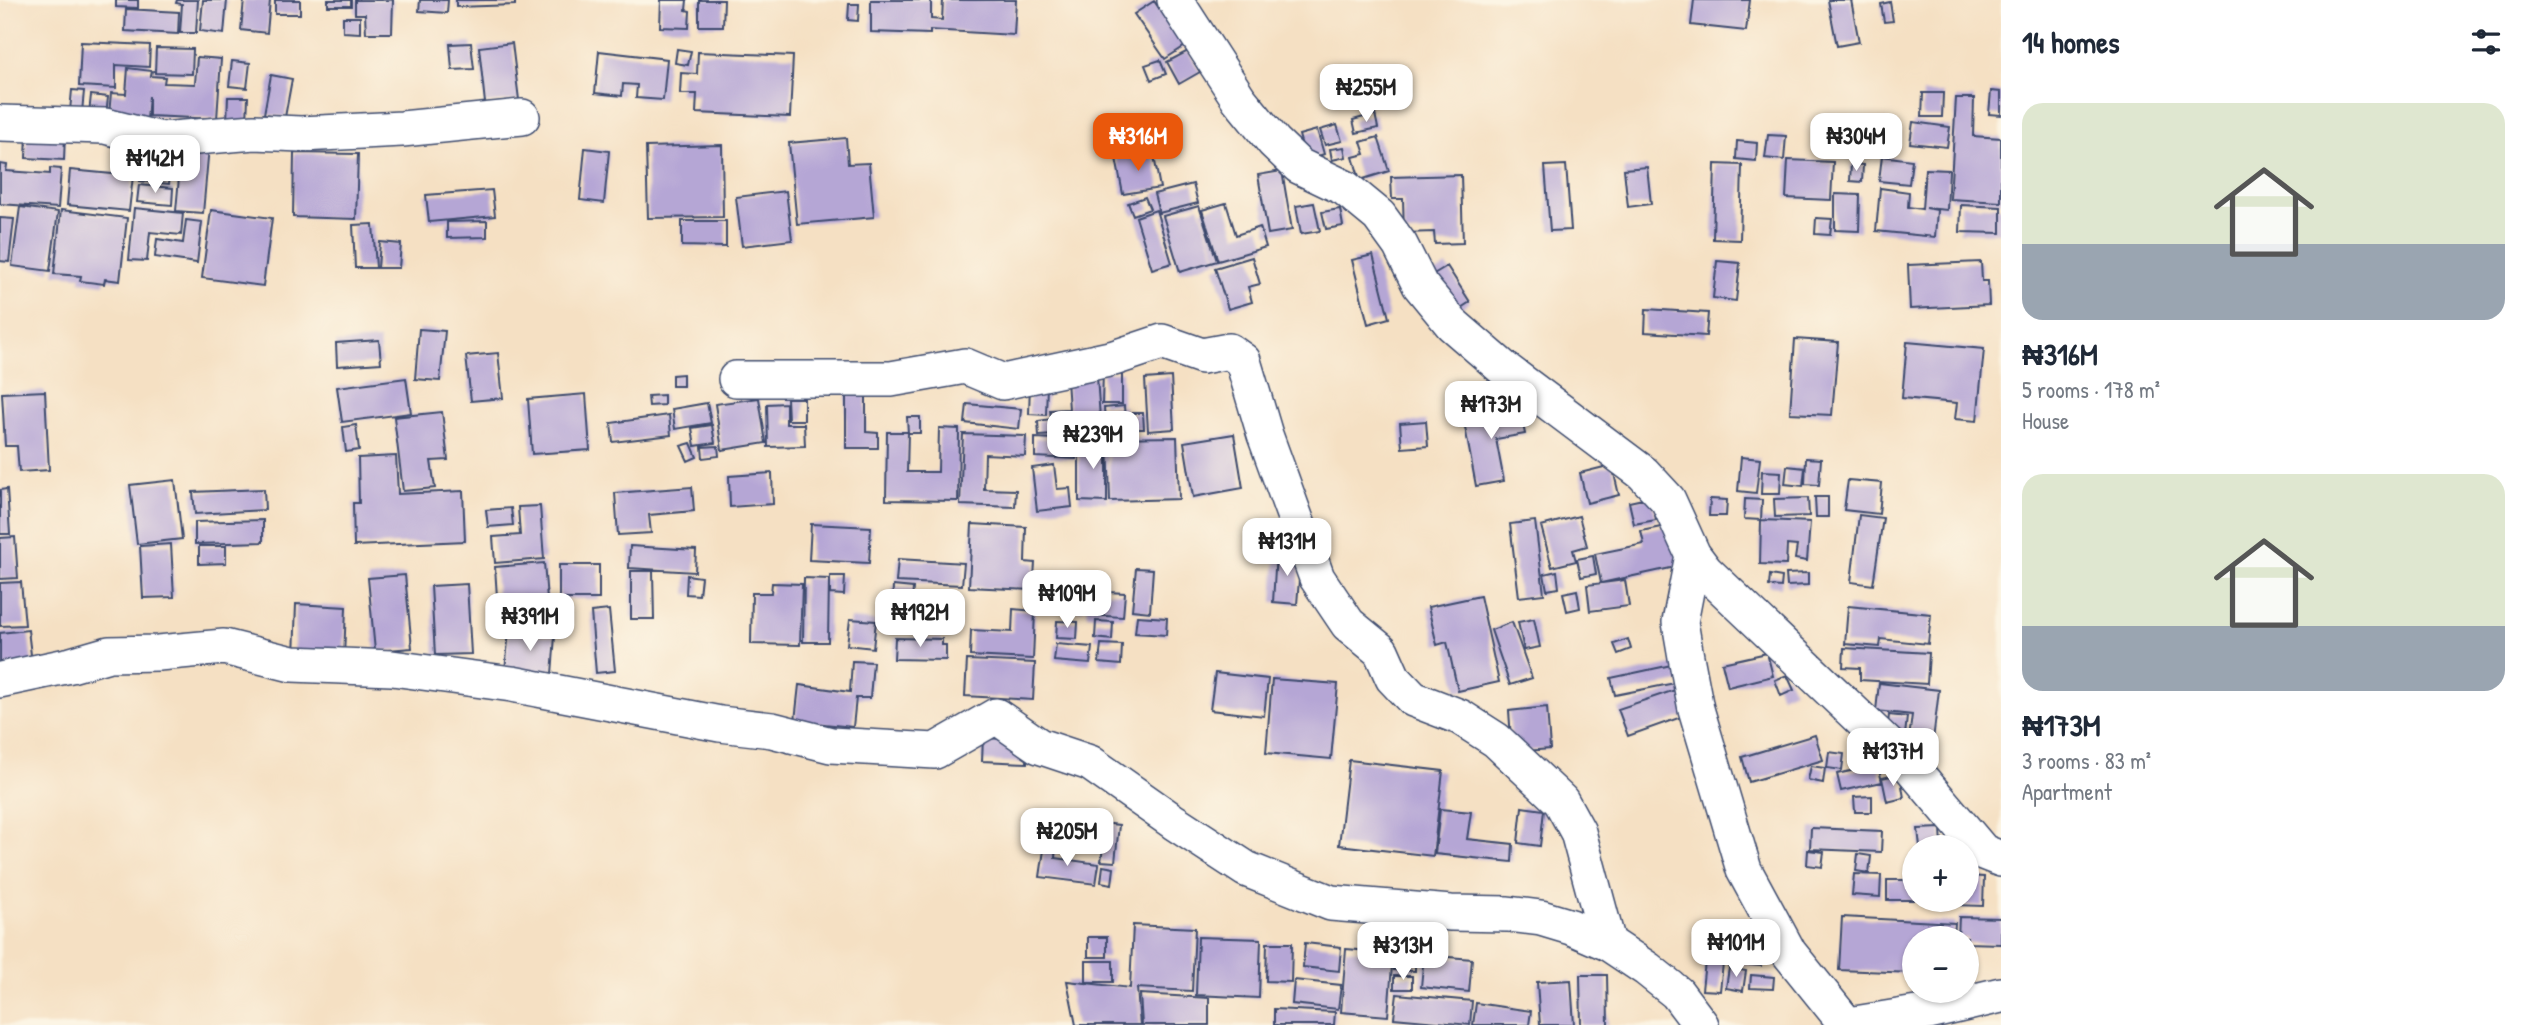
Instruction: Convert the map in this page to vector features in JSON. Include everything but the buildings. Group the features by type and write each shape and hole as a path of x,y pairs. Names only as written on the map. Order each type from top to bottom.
{"street":[{"path":"1175,0 1239,99 1274,142 1299,166 1345,188 1379,216 1400,245 1420,285 1452,324 1503,368 1643,473 1668,500 1693,555 1705,571 1911,767 1983,852 2001,859"},
{"path":"0,123 105,126 161,140 254,132 301,134 402,129 522,117"},
{"path":"736,379 891,379 965,366 1003,382 1114,358 1162,342 1202,356 1229,351 1243,361 1265,435 1317,578 1348,624 1381,651 1394,678 1413,699 1460,717 1496,740 1561,801 1578,832 1608,943"},
{"path":"1693,555 1681,622 1696,709 1744,870 1789,953 1848,1025 1929,1012 2001,995"},
{"path":"0,680 109,654 225,647 292,664 392,668 512,684 720,724 772,730 831,745 935,751 996,716 1039,746 1090,763 1246,869 1331,903 1541,918 1571,927 1608,943 1677,993 1701,1025"}]}
